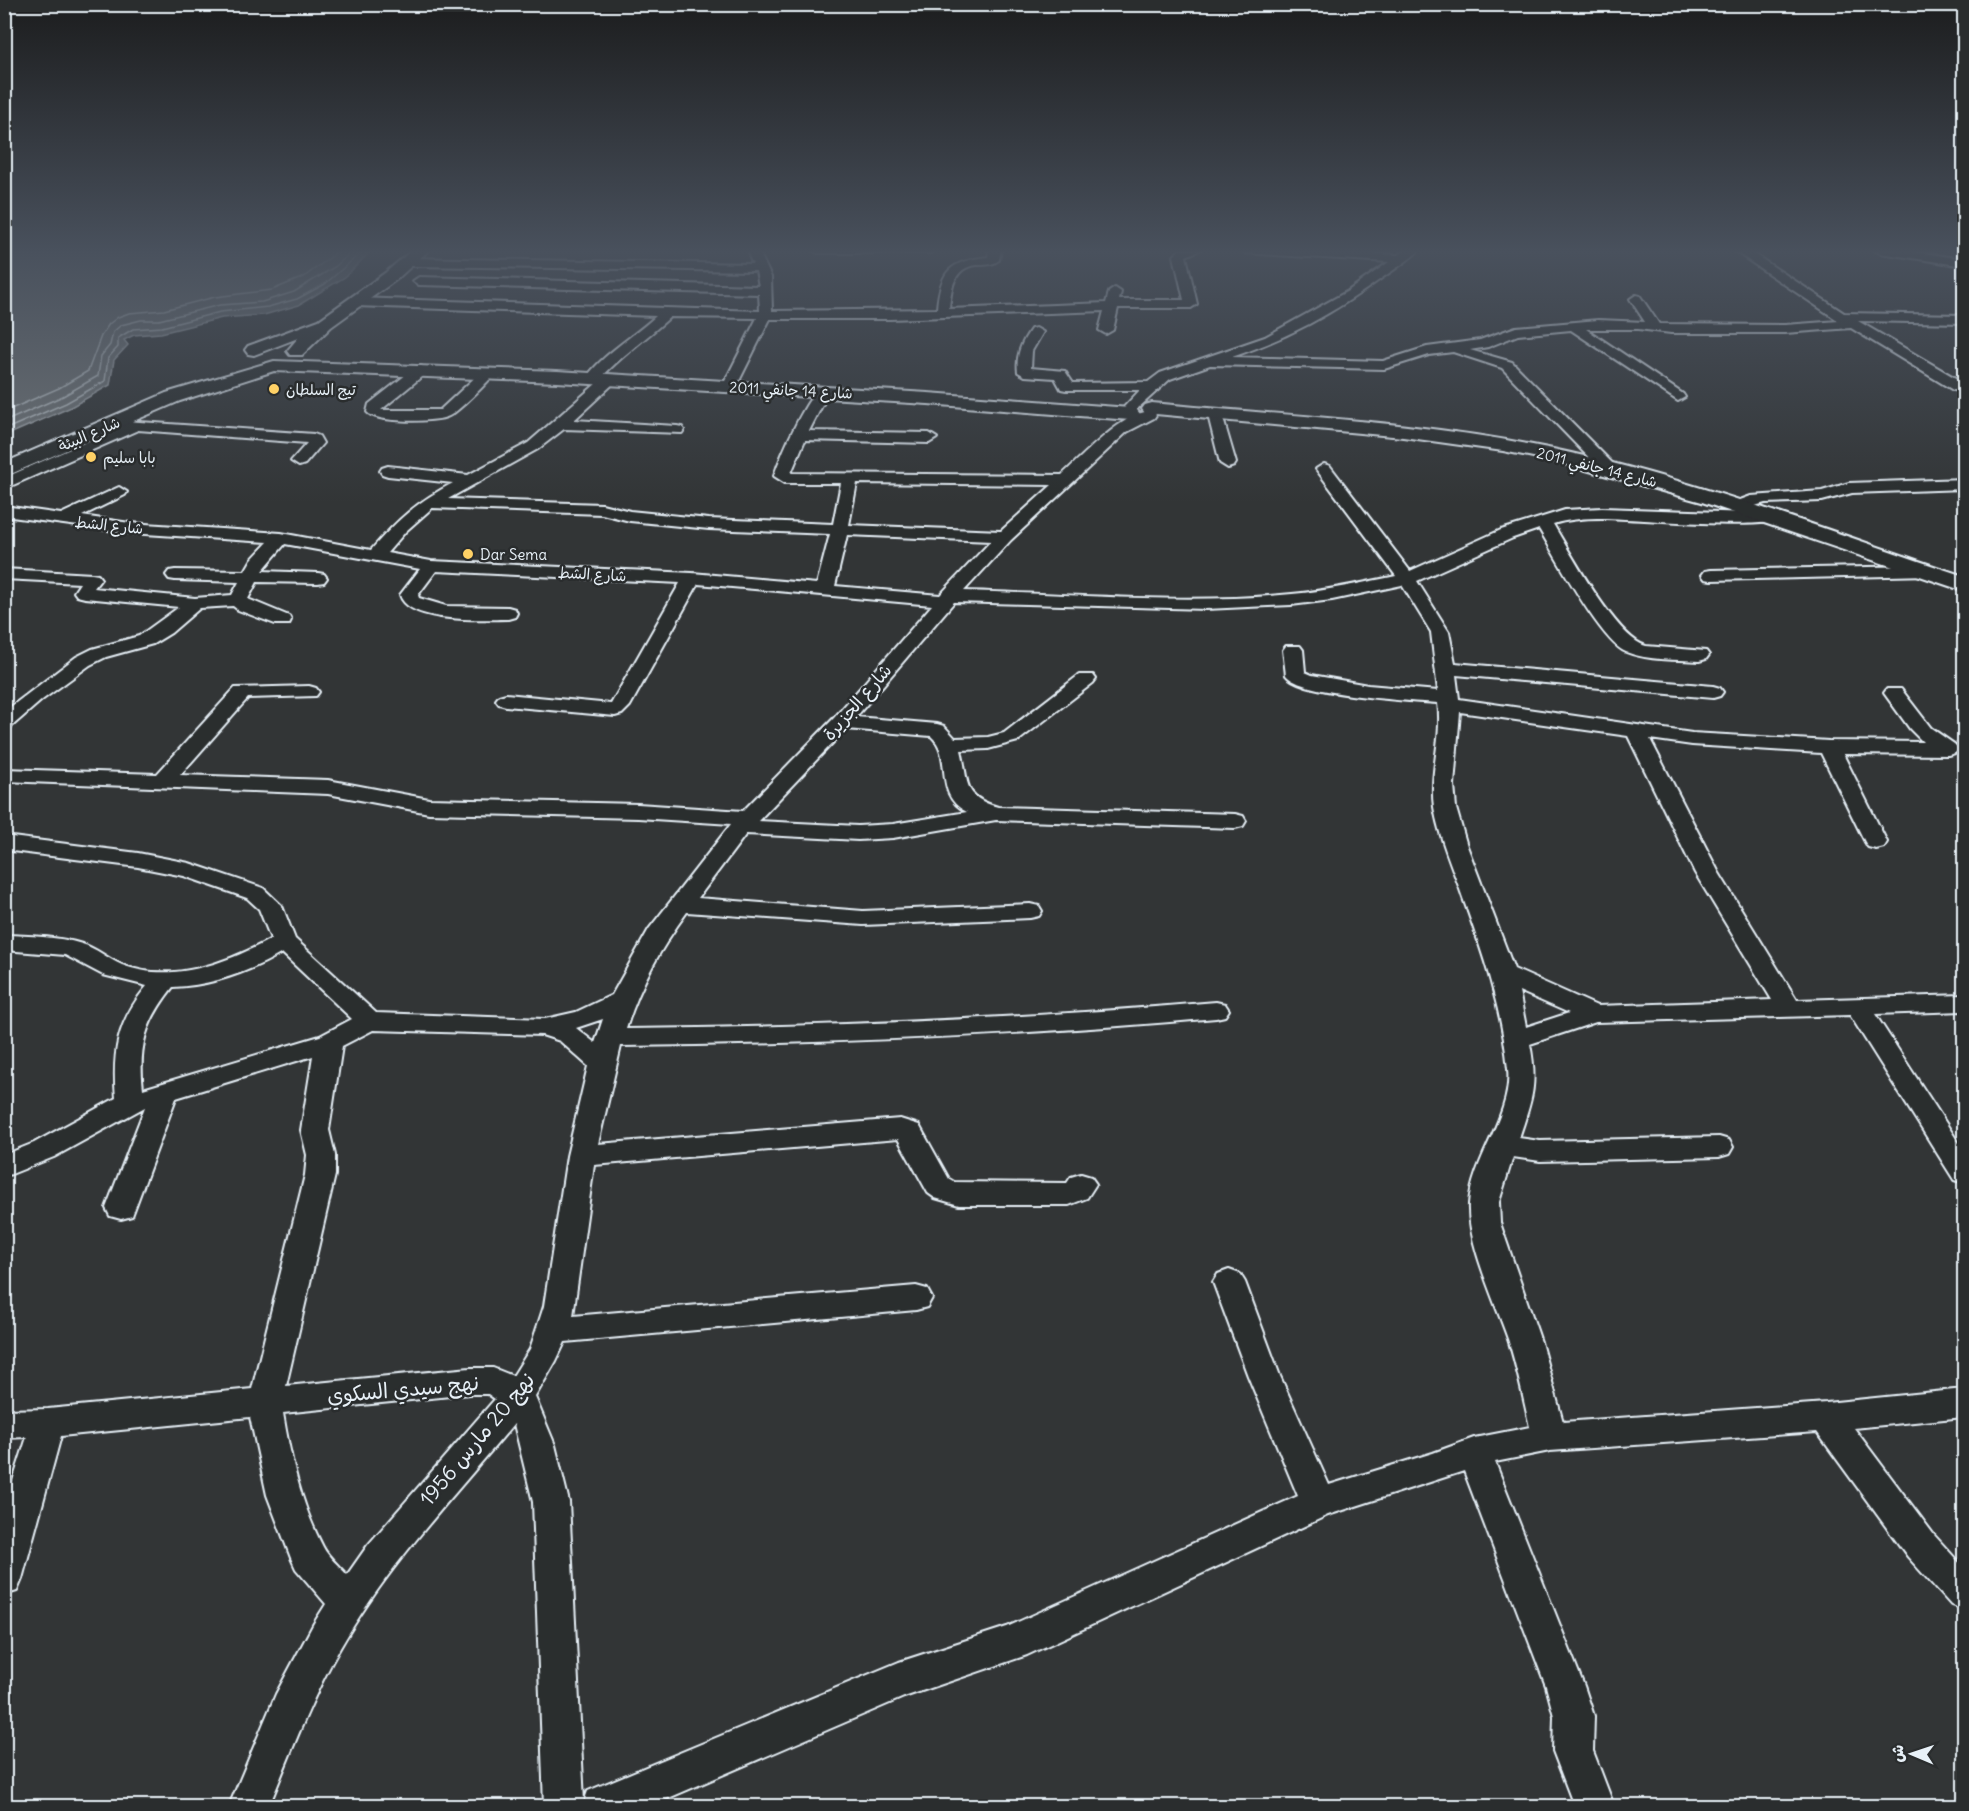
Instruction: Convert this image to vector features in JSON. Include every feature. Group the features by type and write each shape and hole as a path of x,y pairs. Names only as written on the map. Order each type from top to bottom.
{"main road":[{"name":"شارع البيئة","path":"173,397 240,357 295,335"},
{"name":"شارع البيئة","path":"4,471 173,397 291,361 296,358 297,352 313,335"},
{"name":"شارع 14 جانفي 2011","path":"421,370 297,352 283,347 240,357 243,367 421,370 1053,406 1140,408 1338,423 1434,435 1552,455 1609,469 1738,506 1965,584"}],"street":[{"path":"375,556 400,526 428,503 533,446 561,424 600,379 614,354 634,343 643,335"},
{"path":"729,387 755,335"},
{"path":"1033,335 1024,352 1025,372 1060,374 1066,386 1140,408"},
{"name":"شارع الجزيرة","path":"622,1000 658,934 744,822 842,722 947,599 1005,536 1068,480 1175,371 1281,335"},
{"path":"1205,361 1384,365 1420,353 1482,344 1507,335"},
{"path":"1586,335 1678,397"},
{"path":"1871,335 1958,387 1965,387"},
{"path":"1450,348 1507,365 1609,469"},
{"path":"421,370 374,407 374,412 383,415 437,415 445,412 487,374"},
{"path":"822,392 799,435 782,476 785,478 1068,480"},
{"path":"1215,415 1228,463"},
{"path":"111,424 315,440 315,443 299,460"},
{"path":"561,424 677,430"},
{"path":"4,484 135,426"},
{"path":"799,435 929,438"},
{"path":"1324,469 1407,579 1440,632 1446,668 1450,719 1443,785 1445,808 1456,846 1503,974 1522,1071 1518,1101 1484,1202 1485,1223 1525,1342 1550,1437"},
{"path":"388,471 470,480"},
{"path":"824,591 850,479"},
{"path":"1738,506 1751,499 1815,496 1843,492 1849,488 1965,484"},
{"name":"شارع الشط","path":"61,520 118,492"},
{"path":"428,503 602,509 630,516 709,524 1005,536"},
{"name":"شارع الشط","path":"4,511 130,528 281,538 431,566 692,578 824,591 947,599 1221,604 1332,595 1407,579 1507,534 1543,520 1565,515 1602,513 1709,519 1773,518"},
{"path":"1543,520 1621,643 1645,650 1699,654"},
{"path":"238,600 258,563 281,538"},
{"path":"431,566 409,596 411,601 445,612 508,613"},
{"path":"1711,575 1924,571"},
{"path":"4,574 92,579 83,592 85,593 195,603 238,600 244,606 282,620"},
{"path":"175,575 318,578"},
{"path":"506,700 615,710 620,706 692,578"},
{"path":"4,723 66,671 99,653 146,639 164,629 195,603"},
{"path":"1293,650 1296,675 1303,680 1636,732 1713,741 1956,750"},
{"path":"1446,668 1713,692"},
{"path":"949,744 987,744 1011,737 1086,679"},
{"path":"164,780 242,692 309,692"},
{"path":"1894,693 1925,735 1934,743 1956,750"},
{"path":"842,722 937,730 942,733 949,744 959,791 964,801 997,814"},
{"path":"1636,732 1707,873 1789,1008"},
{"path":"1829,747 1876,842"},
{"path":"4,775 328,787 429,806 638,812 858,832 893,831 997,814 1235,821"},
{"path":"4,843 138,860 189,870 255,893 270,906 284,942 369,1021"},
{"path":"679,904 858,917 1030,911"},
{"path":"4,942 72,948 89,955 104,967 117,972 164,981 196,978 227,970 254,959 284,942"},
{"path":"1503,974 1594,1014"},
{"path":"130,1102 127,1050 130,1039 143,1006 164,981"},
{"path":"4,1167 44,1149 130,1102 329,1042 369,1021 544,1027 584,1018 622,1000"},
{"name":"نهج 20 مارس 1956","path":"249,1806 308,1670 327,1635 411,1519 518,1396 545,1352 560,1306 580,1156 605,1051 622,1000"},
{"path":"1516,1039 1594,1014 1965,1003"},
{"path":"1858,1007 1965,1173"},
{"path":"544,1027 605,1051 767,1036 1126,1018 1216,1010"},
{"path":"329,1042 315,1130 321,1155 320,1176 266,1403 270,1437 285,1495 309,1558 349,1604"},
{"path":"121,1208 164,1093"},
{"path":"580,1156 900,1129 909,1132 938,1186 945,1191 959,1194 1069,1194 1077,1191 1080,1184"},
{"path":"1503,1145 1540,1151 1719,1147"},
{"path":"1229,1282 1264,1376 1319,1503"},
{"path":"554,1330 916,1298"},
{"name":"نهج سيدي السكوي","path":"4,1424 48,1424 470,1381 493,1381 518,1396"},
{"path":"518,1396 538,1445 551,1502 564,1806"},
{"path":"603,1806 899,1680 1014,1643 1319,1503 1438,1466 1474,1452 1550,1437 1826,1417 1965,1403"},
{"path":"1826,1417 1921,1546 1965,1593"},
{"path":"4,1579 48,1424"},
{"path":"1474,1452 1565,1686 1574,1716 1574,1751 1580,1774 1594,1806"}],"water":[{"path":"5,335 141,335 124,340 128,345 114,360 110,385 69,408 5,436"}],"place":[{"name":"تيج السلطان","path":"274,389"},
{"name":"بابا سليم","path":"91,457"},
{"name":"Dar Sema","path":"468,554"}]}
